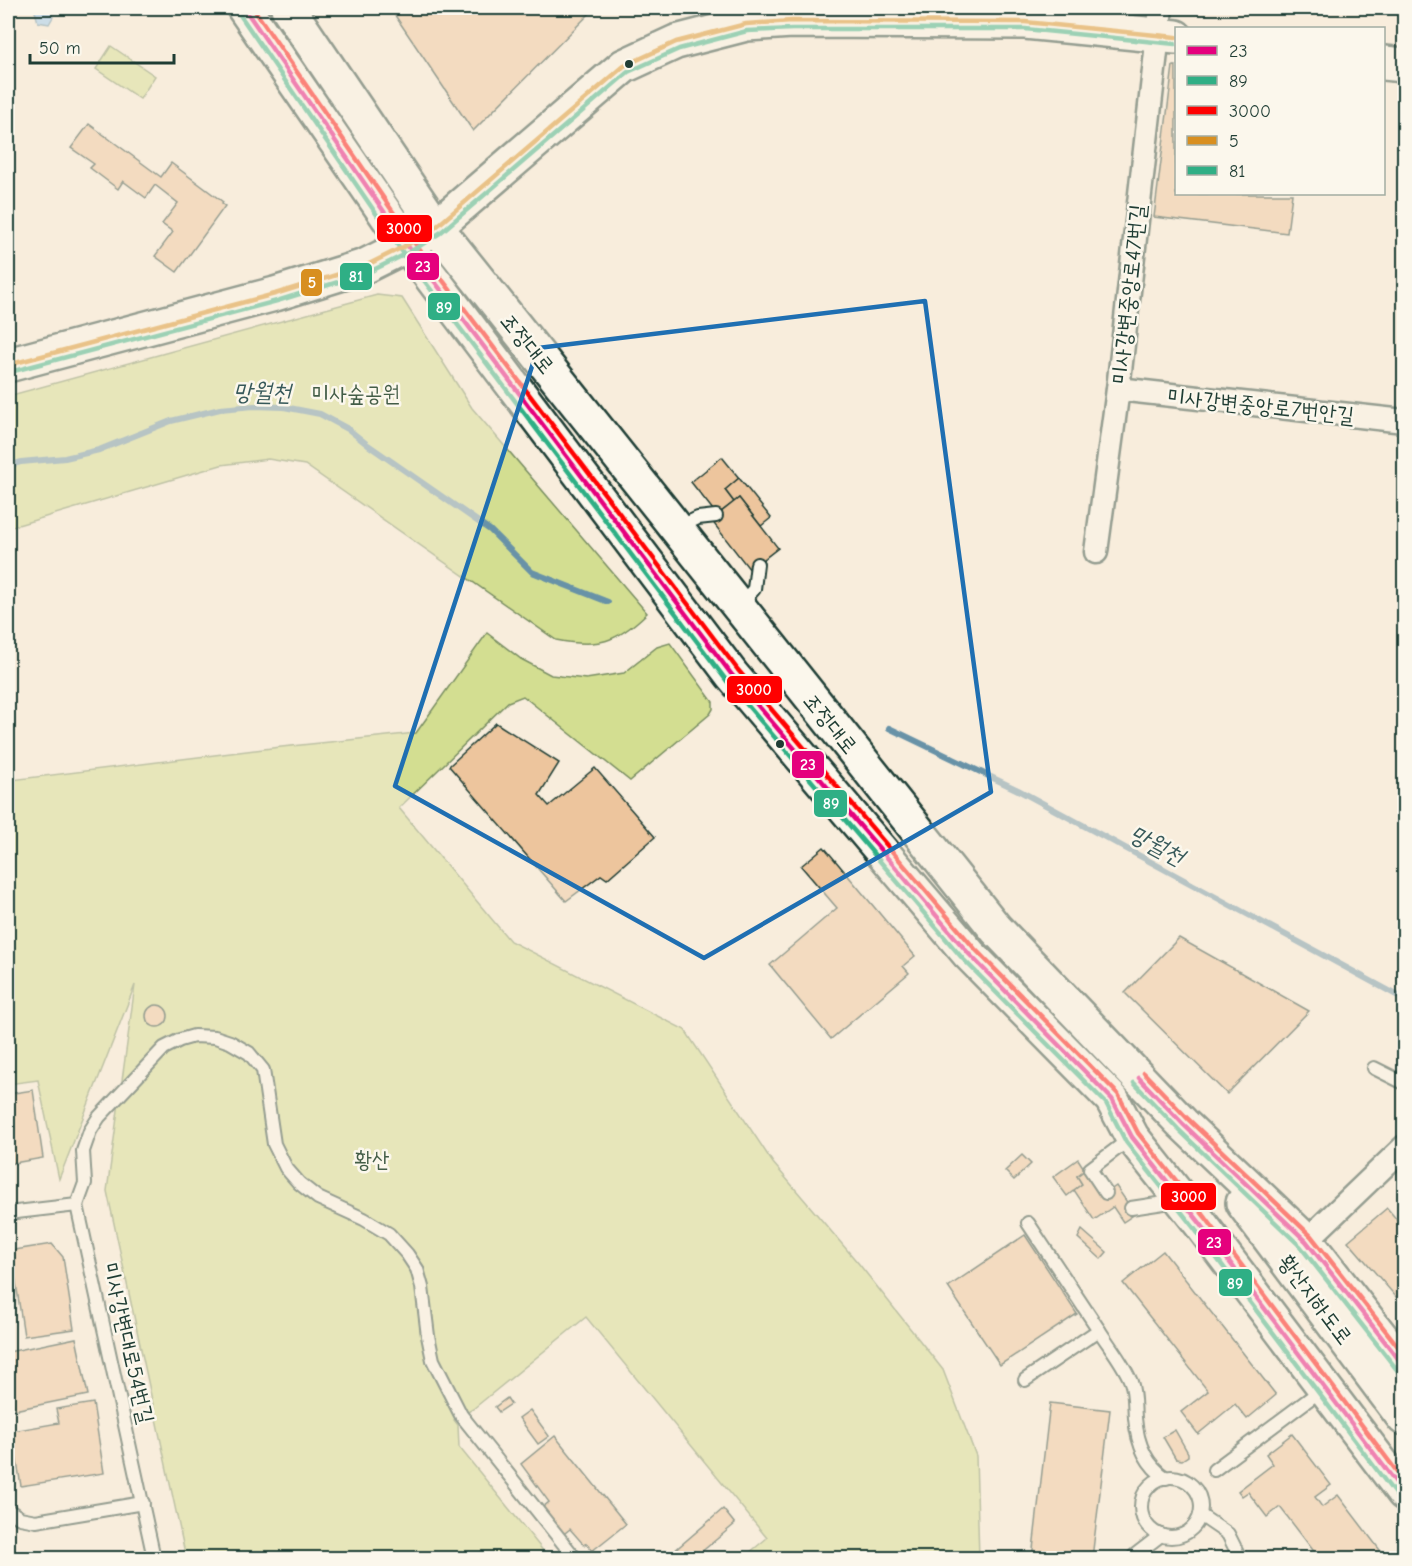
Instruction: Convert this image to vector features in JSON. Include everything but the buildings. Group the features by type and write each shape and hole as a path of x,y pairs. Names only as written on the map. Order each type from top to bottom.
{"main road":[{"name":"조정대로","path":"244,8 407,246 732,675 969,954 1113,1099 1132,1137 1183,1200 1404,1492"},
{"name":"조정대로","path":"288,8 436,227 996,930 1183,1124 1306,1241 1404,1366"},
{"path":"8,365 275,294 365,266 407,246 436,227 624,66 676,42 791,14 1165,26"},
{"path":"1385,63 1404,65"},
{"name":"황산지하도로","path":"1113,1099 1232,1231 1404,1459"},
{"name":"황산지하도로","path":"1183,1124 1404,1418"}],"street":[{"name":"미사강변중앙로47번길","path":"1096,552 1165,26"},
{"name":"미사강변중앙로7번안길","path":"1118,389 1404,421"},
{"path":"1306,1241 1404,1147"}],"lane":[{"path":"676,528 698,518 716,516"},
{"path":"739,607 754,589 758,564"},
{"path":"8,1213 77,1205 85,1183 83,1151 90,1131 99,1117 164,1048 194,1036 215,1037 230,1042 249,1053 262,1070 274,1144 286,1168 299,1183 318,1198 364,1219 389,1234 407,1254 417,1269 422,1287 433,1360 461,1415 575,1558"},
{"path":"1374,1068 1404,1083"},
{"path":"1106,1192 1090,1169 1132,1137"},
{"path":"1131,1208 1183,1200"},
{"name":"미사강변대로54번길","path":"77,1205 154,1558"},
{"path":"1028,1223 1130,1379 1134,1392 1135,1422 1143,1450 1154,1470 1166,1478"},
{"path":"1025,1380 1099,1330"},
{"path":"1214,1470 1325,1387"},
{"path":"1166,1478 1185,1481 1199,1495 1200,1515 1196,1524 1180,1536 1171,1537 1153,1531 1146,1524 1142,1515 1144,1496 1149,1488 1156,1481 1166,1478"},
{"path":"8,1510 20,1518 36,1521 143,1503"},
{"path":"1200,1515 1228,1534 1240,1558"},
{"path":"1133,1558 1161,1535"}],"highlighted area":[{"path":"925,301 991,792 704,958 395,786 538,348"}],"green space":[{"path":"111,46 155,76 140,99 96,69"},
{"name":"미사숲공원","path":"377,295 402,298 472,408 647,613 626,631 606,641 595,643 556,640 305,465 268,459 221,465 8,528 8,396"},
{"name":"황산","path":"487,633 521,659 551,675 586,679 624,673 657,647 670,643 713,702 710,714 630,781 523,696 508,702 399,808 510,941 685,1030 773,1163 859,1264 943,1370 976,1456 979,1558 743,1558 767,1538 586,1317 473,1409 454,1420 458,1425 459,1447 549,1558 186,1558 107,1191 135,985 59,1179 38,1080 8,1084 8,755 12,780 416,733"}],"water":[{"path":"34,8 49,8 53,17 49,24 38,22"}],"waterway":[{"name":"망월천","path":"8,466 21,462 65,458 99,450 171,421 220,409 254,406 284,407 320,414 348,429 490,530 532,572 608,602"},
{"name":"망월천","path":"889,728 1018,790 1404,999"}],"transit line":[{"name":"23","path":"244,8 407,245 732,675 969,954 1112,1099 1132,1137 1200,1223 1404,1493"},
{"name":"3000","path":"253,8 413,241 738,670 975,949 1118,1094 1138,1133 1206,1218 1404,1481"},
{"name":"89","path":"238,12 401,250 726,680 963,959 1106,1103 1126,1142 1194,1228 1398,1498"},
{"name":"5","path":"8,365 275,294 365,266 407,245 436,227 624,66 676,42 746,24 792,21 1025,22 1175,37"},
{"name":"81","path":"10,372 277,301 367,273 410,252 440,233 628,72 679,49 747,31 792,29 1025,29 1175,44"},
{"name":"3000","path":"1144,1073 1188,1119 1311,1236 1404,1354"},
{"name":"23","path":"1139,1078 1183,1124 1306,1241 1404,1366"},
{"name":"89","path":"1134,1083 1178,1129 1300,1246 1398,1371"}]}
